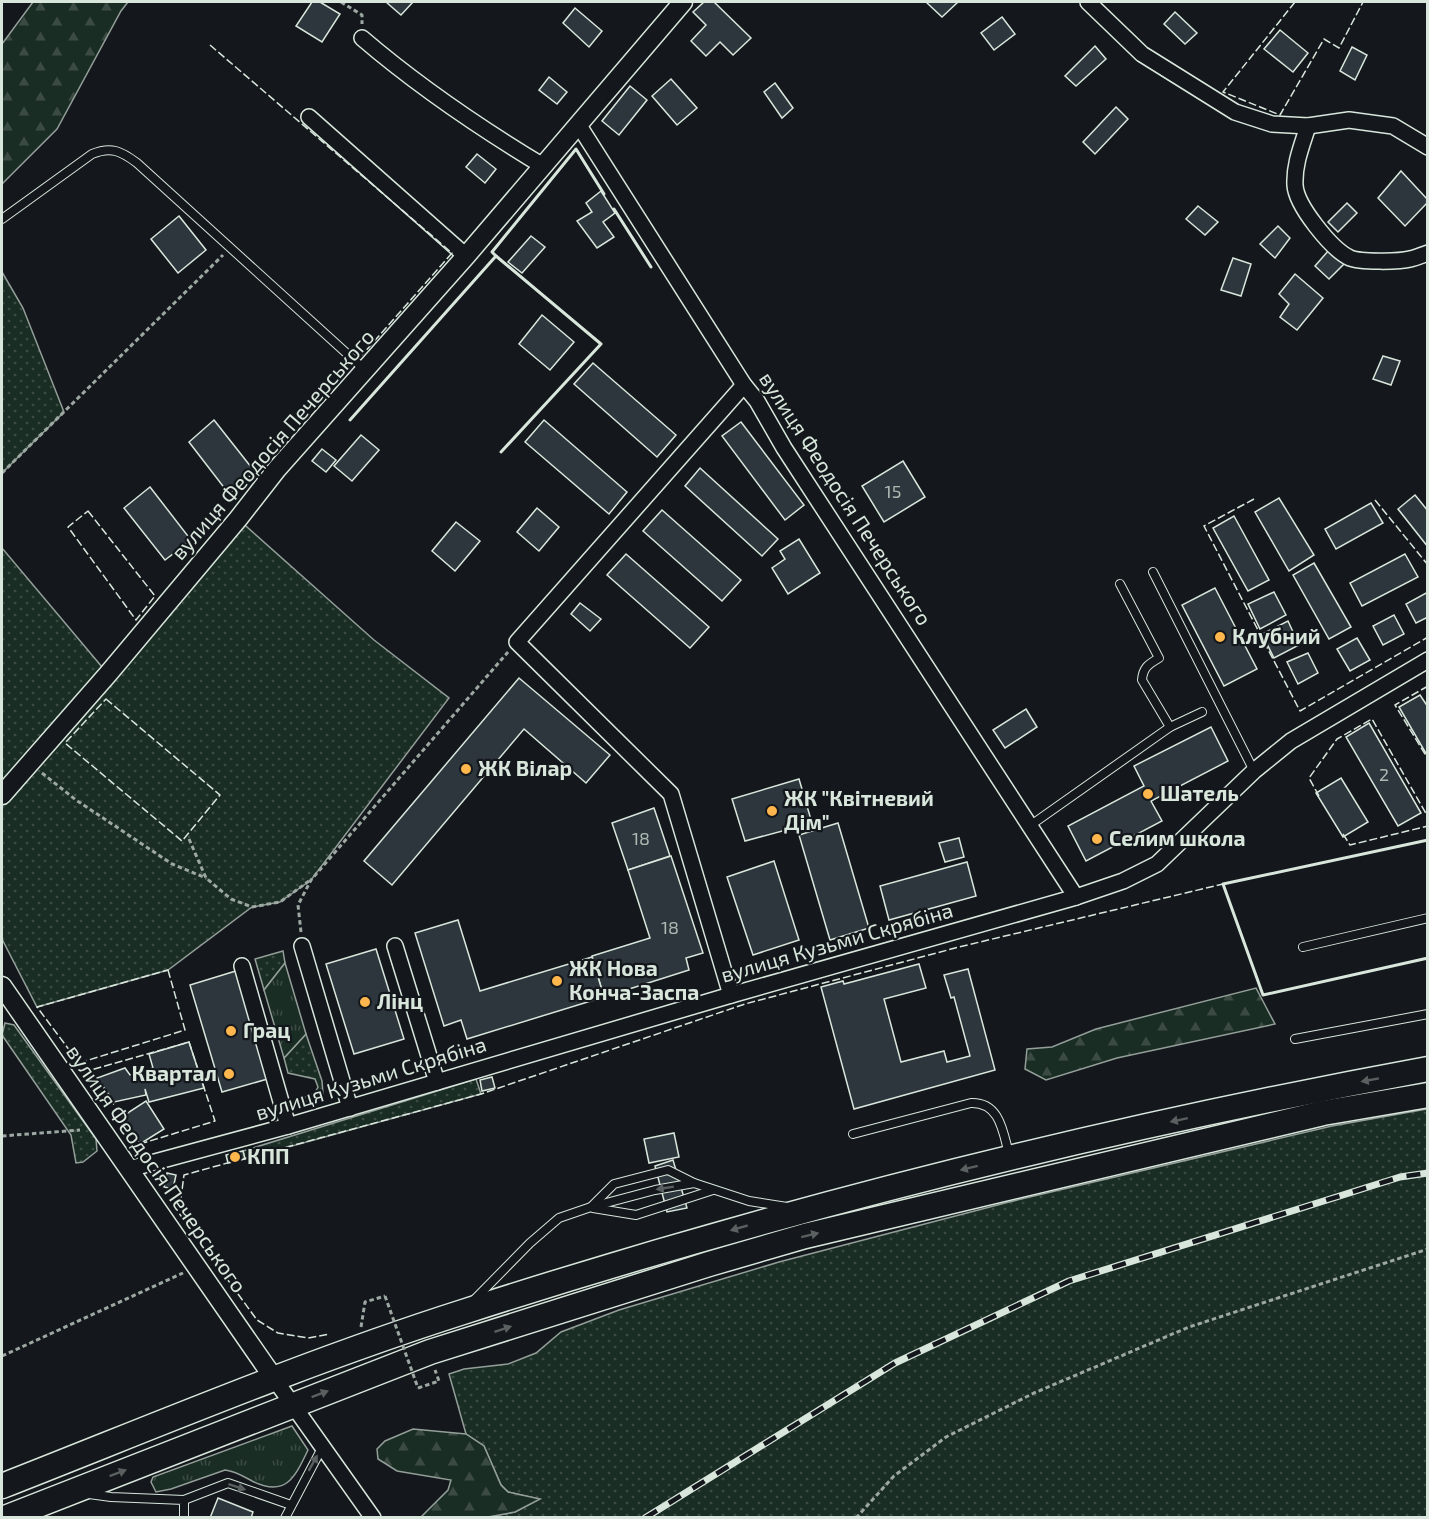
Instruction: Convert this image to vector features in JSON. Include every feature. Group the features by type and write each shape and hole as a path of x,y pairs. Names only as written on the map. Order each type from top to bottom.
{"main road":[{"path":"2,1486 273,1377 463,1312 741,1227 1010,1158 1323,1089 1428,1069"},
{"path":"5,1518 409,1360 805,1236 1312,1116 1428,1095"}],"street":[{"name":"вулиця Феодосія Печерського","path":"2,795 108,674 277,469 466,256 683,2"},
{"path":"1088,2 1142,54 1235,112 1272,124 1308,126 1349,120 1394,126 1428,147"},
{"path":"362,38 393,64 508,145 543,166"},
{"path":"309,117 466,256"},
{"name":"вулиця Феодосія Печерського","path":"578,124 744,385 757,401 784,448 845,543 1076,897"},
{"path":"1308,126 1298,157 1295,187 1306,213 1322,234 1350,258 1386,261 1411,259 1428,253"},
{"path":"731,995 671,794 518,642 744,385"},
{"name":"вулиця Кузьми Скрябіна","path":"129,1169 288,1126 731,995 1076,897 1123,881 1157,864 1254,771 1291,741 1428,660"},
{"path":"302,946 350,1108"},
{"path":"395,946 437,1082"},
{"path":"242,966 288,1126"},
{"name":"вулиця Феодосія Печерського","path":"2,986 273,1377"},
{"path":"273,1377 373,1518"}],"lane":[{"path":"2,219 92,154 112,149 123,153 137,163 365,370"},
{"path":"1153,572 1254,771"},
{"path":"1120,584 1159,658 1146,666 1142,672 1142,680 1170,727"},
{"path":"1031,825 1170,727 1202,712"},
{"path":"1303,947 1428,918"},
{"path":"1295,1040 1428,1014"},
{"path":"853,1134 971,1103 980,1103 996,1113 1001,1123 1010,1158"},
{"path":"591,1207 614,1184 668,1170 694,1184 749,1201 803,1210"},
{"path":"463,1312 489,1283 559,1218 655,1190 694,1184"},
{"path":"591,1207 636,1215 713,1190"},
{"path":"285,1518 323,1446"},
{"path":"73,1491 111,1497 184,1500 228,1484 291,1505"},
{"path":"184,1500 184,1518"}],"path":[{"path":"341,2 362,15 362,38"},
{"path":"2,473 231,248"},
{"path":"30,762 76,800 147,849 172,864 206,878 231,899 252,907 280,902 310,880 518,642"},
{"path":"189,838 206,878"},
{"path":"302,946 298,904 310,880"},
{"path":"2,1137 91,1129 98,1125"},
{"path":"856,1518 894,1476 946,1437 1034,1393 1189,1327 1428,1249"},
{"path":"2,1356 197,1267"},
{"path":"361,1328 365,1302 386,1296 418,1388"}],"green space":[{"path":"33,2 128,2 57,129 2,184 2,44"},
{"path":"2,272 23,308 64,412 2,473"},
{"path":"238,519 374,640 449,698 311,880 280,902 252,907 168,970 37,1007 2,939 2,548 108,674"},
{"path":"283,951 285,963 264,990 255,959"},
{"path":"285,963 306,1034 284,1058 264,990"},
{"path":"1256,988 1275,1024 1117,1058 1046,1080 1025,1069 1027,1049 1052,1047 1096,1029"},
{"path":"5,1023 14,1025 96,1139 97,1151 83,1162 76,1163 71,1135 2,1035"},
{"path":"306,1034 322,1081 323,1094 318,1099 298,1105 298,1100 315,1093 318,1087 315,1079 288,1073 284,1058"},
{"path":"476,1079 481,1094 245,1159 243,1151"},
{"path":"1427,1109 1427,1517 488,1517 515,1512 539,1499 508,1492 501,1485 484,1446 466,1434 449,1374 464,1369 508,1364 536,1353 561,1332 619,1310 779,1262 1009,1202 1332,1126"},
{"path":"292,1426 308,1450 294,1476 281,1486 264,1486 225,1470 156,1492 151,1482 153,1477"},
{"path":"413,1429 466,1434 484,1446 501,1485 508,1492 540,1499 515,1512 488,1517 421,1517 448,1490 451,1480 397,1471 378,1459 377,1449 385,1441"}],"building":[{"path":"312,2 320,2 340,14 322,42 296,26"},
{"path":"386,2 413,2 401,15"},
{"path":"704,2 714,2 751,38 733,55 720,42 706,56 691,41 706,25 693,12"},
{"path":"926,2 958,2 942,17"},
{"path":"575,8 602,31 589,47 563,23"},
{"path":"1175,12 1197,33 1185,44 1164,24"},
{"path":"1002,17 1015,34 994,50 981,33"},
{"path":"1280,30 1308,53 1293,72 1264,49"},
{"path":"1095,46 1106,59 1076,86 1065,76"},
{"path":"1352,47 1367,55 1355,80 1340,71"},
{"path":"549,77 567,92 557,104 539,90"},
{"path":"671,79 697,108 677,125 652,96"},
{"path":"775,83 793,108 782,118 764,92"},
{"path":"630,86 647,100 619,135 602,121"},
{"path":"1116,107 1128,119 1095,154 1083,142"},
{"path":"477,154 496,169 485,183 466,167"},
{"path":"1401,171 1428,200 1405,226 1378,198"},
{"path":"601,191 615,213 603,222 614,237 597,248 577,221 592,212 586,203"},
{"path":"1347,203 1357,213 1338,232 1328,222"},
{"path":"1198,206 1218,222 1205,235 1186,219"},
{"path":"179,216 206,250 178,273 151,239"},
{"path":"1278,226 1290,238 1275,258 1260,244"},
{"path":"531,236 545,247 522,273 508,262"},
{"path":"1329,250 1344,264 1329,279 1315,266"},
{"path":"1233,258 1251,264 1241,296 1221,290"},
{"path":"1295,274 1323,298 1297,330 1280,317 1289,304 1279,294"},
{"path":"542,315 574,342 550,370 519,344"},
{"path":"1383,356 1400,361 1391,385 1373,379"},
{"path":"593,363 676,435 657,457 574,384"},
{"path":"214,420 255,472 229,494 189,442"},
{"path":"544,420 627,492 609,514 525,442"},
{"path":"741,422 804,505 785,520 722,436"},
{"path":"361,435 379,450 352,481 334,466"},
{"path":"322,449 336,460 326,472 312,461"},
{"path":"903,461 925,497 884,522 862,486"},
{"path":"700,468 778,539 762,556 685,486"},
{"path":"150,487 191,540 165,560 124,508"},
{"path":"1415,495 1428,511 1428,547 1398,509"},
{"path":"1279,498 1314,555 1289,571 1255,512"},
{"path":"1371,503 1383,523 1336,549 1325,529"},
{"path":"537,508 559,527 539,551 517,532"},
{"path":"662,510 741,580 722,601 643,531"},
{"path":"1234,516 1269,580 1248,591 1213,528"},
{"path":"456,522 480,541 455,571 432,551"},
{"path":"799,539 820,573 788,594 772,568 785,559 780,551"},
{"path":"626,554 709,627 690,648 607,575"},
{"path":"1405,554 1418,577 1362,606 1350,583"},
{"path":"1314,563 1351,627 1329,639 1293,575"},
{"name":"Клубний","path":"1215,588 1257,669 1224,686 1182,605"},
{"path":"1274,592 1286,615 1260,629 1248,604"},
{"path":"1428,592 1428,617 1416,623 1406,604"},
{"path":"580,603 601,619 590,631 571,614"},
{"path":"1394,615 1404,634 1383,645 1373,626"},
{"path":"1288,621 1299,645 1274,658 1262,634"},
{"path":"1357,638 1370,660 1350,671 1337,649"},
{"path":"1308,653 1318,673 1298,684 1287,662"},
{"name":"ЖК Вілар","path":"519,678 610,755 586,783 524,729 392,885 364,861"},
{"path":"1420,695 1428,707 1428,757 1399,707"},
{"path":"1026,709 1037,727 1005,748 993,730"},
{"path":"1369,723 1421,813 1398,826 1346,737"},
{"name":"Шатель","path":"1211,727 1228,761 1151,801 1162,821 1086,861 1068,826 1144,786 1134,766"},
{"path":"1341,778 1368,822 1343,837 1316,793"},
{"name":"ЖК \"Квітневий Дім\"","path":"799,779 812,823 745,841 732,799"},
{"path":"654,808 670,856 628,870 612,823"},
{"path":"838,823 869,928 830,940 799,835"},
{"path":"959,838 964,857 945,862 939,843"},
{"name":"ЖК Нова Конча-Заспа","path":"671,856 703,953 686,958 689,970 604,997 592,956 650,938 628,870"},
{"path":"774,861 799,940 753,955 727,877"},
{"path":"967,862 976,896 889,920 880,886"},
{"name":"ЖК Нова Конча-Заспа","path":"458,920 480,991 592,957 604,997 467,1039 461,1020 444,1026 415,933"},
{"name":"Лінц","path":"376,949 404,1039 354,1054 326,964"},
{"path":"919,964 926,988 884,999 901,1062 944,1051 947,1062 970,1056 954,997 951,998 944,975 968,969 995,1070 854,1109 821,987 843,981 844,984"},
{"name":"Грац","path":"239,970 271,1078 222,1092 190,985"},
{"path":"189,1042 204,1088 149,1102 145,1089 146,1095 114,1102 97,1078 125,1068 130,1075 153,1068 149,1054"},
{"path":"492,1077 495,1088 482,1091 480,1080"},
{"path":"146,1101 164,1129 140,1144 123,1116"},
{"path":"674,1133 679,1157 649,1163 644,1139"},
{"name":"КПП","path":"243,1151 245,1159 228,1163 226,1155"},
{"path":"673,1160 687,1208 667,1212 655,1166"},
{"path":"167,1173 176,1175 173,1189 164,1187"},
{"path":"218,1498 253,1512 251,1518 210,1518"}],"railway":[{"path":"645,1518 895,1363 1069,1281 1400,1177 1428,1173"}],"fence":[{"path":"1295,2 1223,92 1280,115 1324,39 1339,48 1363,2"},
{"path":"210,45 452,253 362,355"},
{"path":"1254,499 1204,526 1300,711 1428,637"},
{"path":"1375,500 1428,565"},
{"path":"88,511 155,596 136,620 68,527 88,511"},
{"path":"1428,686 1395,705 1428,759"},
{"path":"106,699 220,795 182,841 65,743 106,699"},
{"path":"1319,796 1309,778 1337,739 1372,719 1428,817"},
{"path":"1343,834 1350,845 1428,826"},
{"path":"243,1159 481,1094 745,1004 959,947 1223,884"},
{"path":"168,970 185,1030 79,1063 37,1007 168,970"},
{"path":"189,1042 215,1121 140,1144 91,1070 189,1042"},
{"path":"231,1162 184,1175 179,1213 257,1320 278,1333 308,1338 330,1334"}],"wall":[{"path":"496,256 492,252 576,149 604,194"},
{"path":"614,209 651,267"},
{"path":"350,420 496,256 601,344 501,452"},
{"path":"1428,840 1223,884 1263,995 1428,958"}],"place":[{"name":"Клубний","path":"1220,637"},
{"name":"ЖК Вілар","path":"466,769"},
{"name":"Шатель","path":"1148,794"},
{"name":"ЖК \"Квітневий Дім\"","path":"772,811"},
{"name":"Селим школа","path":"1097,839"},
{"name":"ЖК Нова Конча-Заспа","path":"557,981"},
{"name":"Лінц","path":"365,1002"},
{"name":"Грац","path":"231,1031"},
{"name":"Квартал","path":"229,1074"},
{"name":"КПП","path":"235,1157"}]}
